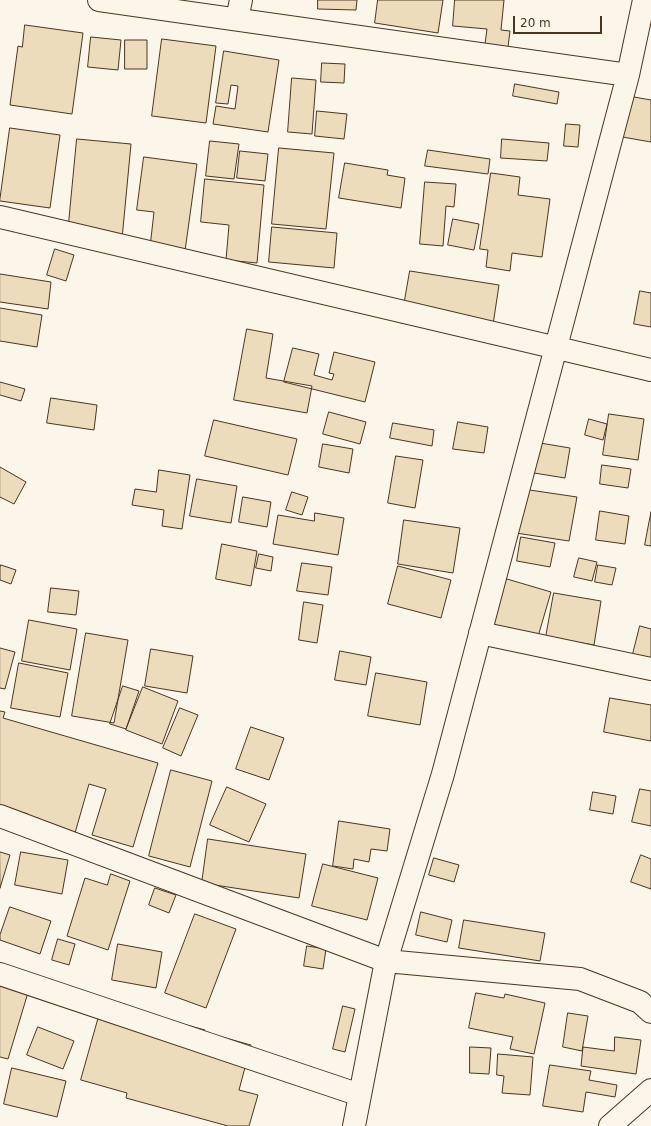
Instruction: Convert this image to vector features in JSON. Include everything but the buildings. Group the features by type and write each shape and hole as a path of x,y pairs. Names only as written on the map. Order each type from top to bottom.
{"street":[{"path":"99,0 239,10 628,75"},
{"path":"354,1126 386,961 443,774 628,75 645,23 644,0"},
{"path":"0,217 651,370"},
{"path":"480,633 651,669"},
{"path":"0,816 386,961 580,979 640,1002 651,1012"},
{"path":"0,974 360,1095"},
{"path":"610,1126 651,1090"}]}
